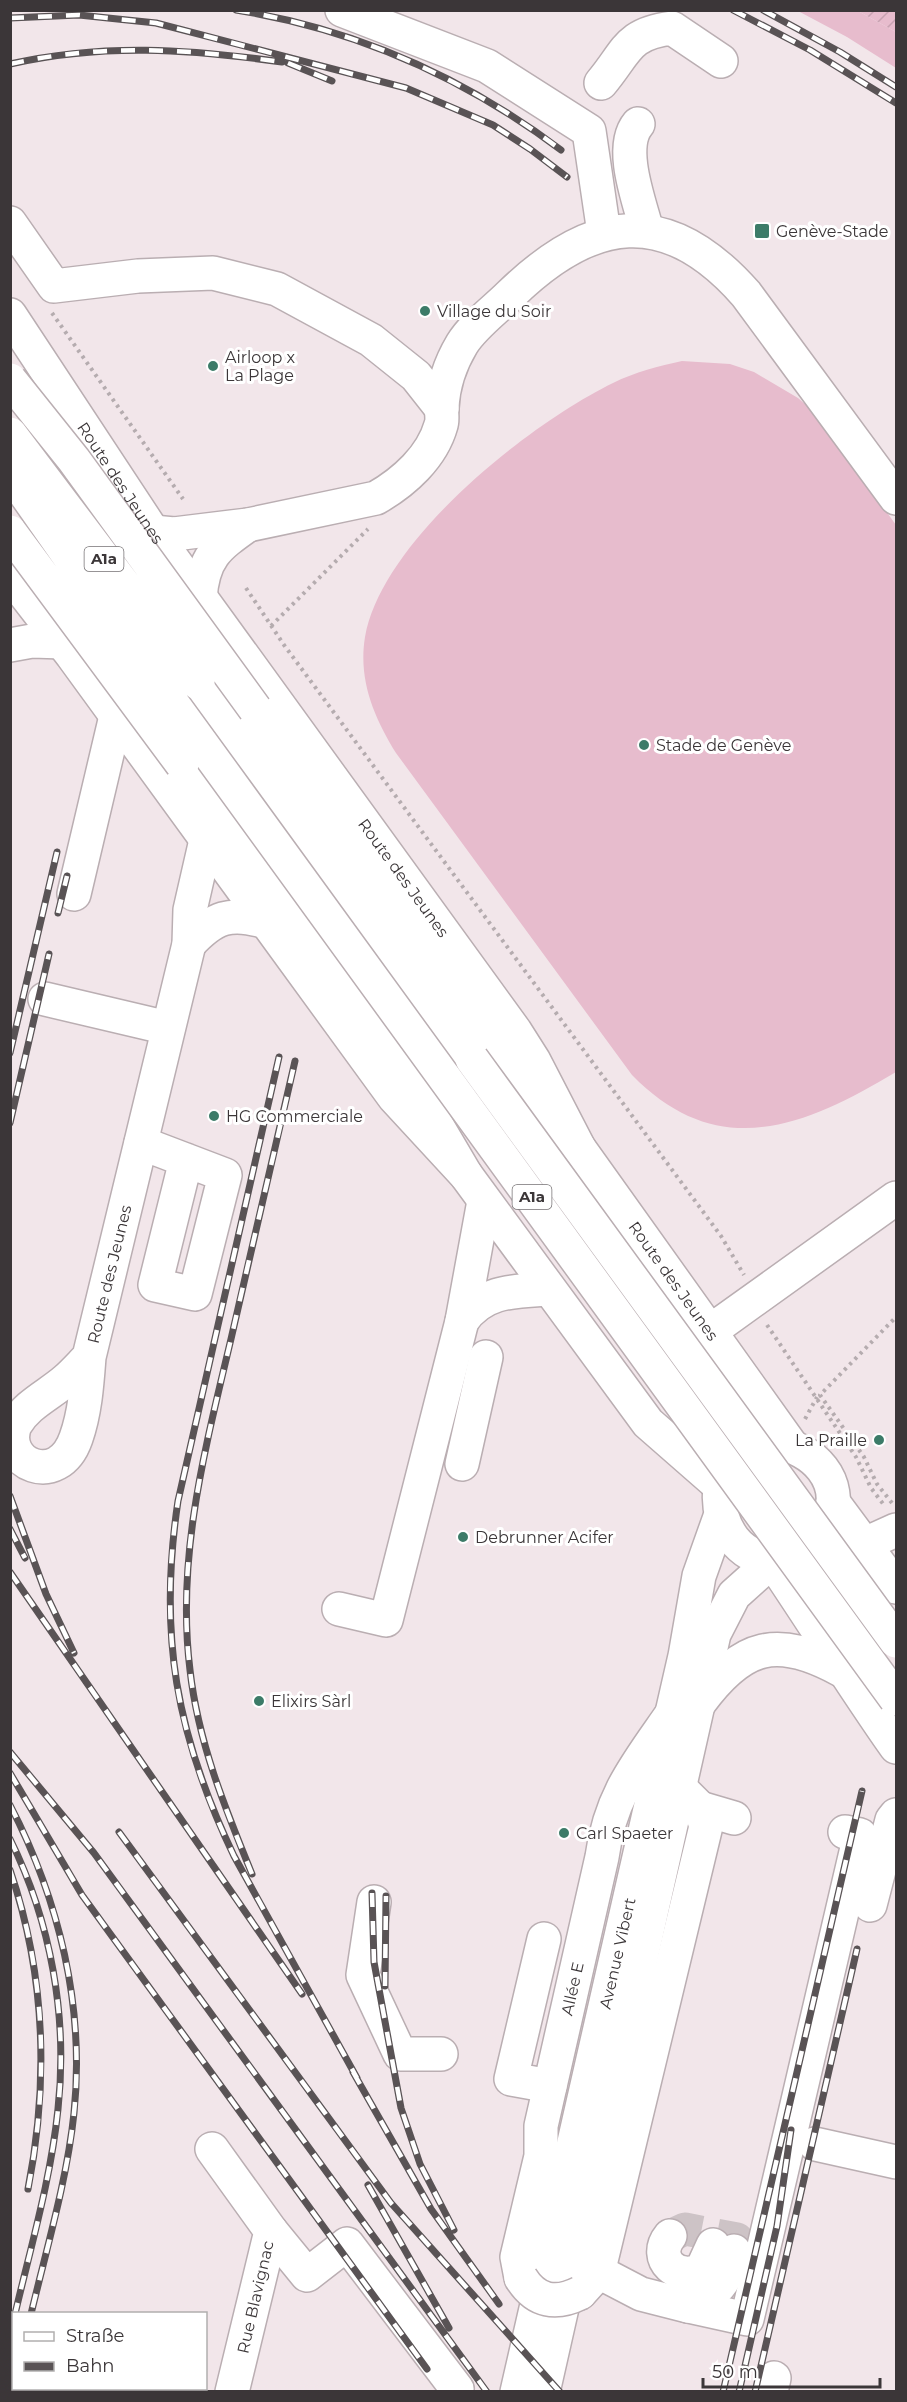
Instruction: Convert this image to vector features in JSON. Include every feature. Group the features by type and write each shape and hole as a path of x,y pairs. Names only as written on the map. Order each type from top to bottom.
{"main road":[{"path":"342,10 487,66 589,131 604,233"},
{"path":"601,83 632,40 663,29 672,28 721,61"},
{"path":"638,124 631,132 630,160 647,231"},
{"path":"10,223 54,286 138,276 213,273 277,289 371,340 416,376 442,409"},
{"path":"153,532 174,534 248,525 376,498 419,464 442,424 445,381 464,341 538,268 567,250 604,233 647,231 686,244 724,269 746,294 897,498"},
{"name":"Route des Jeunes","path":"16,323 82,421 124,491 515,1031 579,1148 712,1330 791,1445"},
{"path":"10,380 74,460 579,1148"},
{"name":"A1a","path":"10,434 198,683 897,1641"},
{"name":"A1a","path":"10,472 167,696 897,1699"},
{"path":"124,491 11,576 63,642 394,1097 466,1175"},
{"path":"200,598 202,575 212,554 248,525"},
{"path":"10,531 182,764 412,1083 466,1175 484,1201 648,1424 720,1502"},
{"path":"10,645 32,641 63,642"},
{"path":"74,894 116,716"},
{"name":"Route des Jeunes","path":"88,1357 66,1381 29,1407 15,1423 10,1440 18,1458 40,1468 60,1462 80,1444 88,1357 189,944 190,910 206,840"},
{"path":"189,944 211,923 224,917 250,917 266,922"},
{"path":"45,999 168,1028"},
{"path":"141,1143 186,1160"},
{"path":"712,1330 897,1198"},
{"path":"339,1609 386,1620 462,1321 484,1201"},
{"path":"462,1321 470,1309 499,1293 549,1289"},
{"path":"462,1464 486,1357"},
{"path":"772,1562 783,1560 811,1545 823,1533 830,1518 833,1502 831,1484 824,1468 812,1455 791,1445 761,1444 747,1450 730,1466 720,1502 727,1531 737,1543 772,1562 822,1635 841,1670 897,1747"},
{"name":"Avenue Vibert","path":"517,2391 684,1711 699,1576 720,1502"},
{"path":"833,1502 897,1587"},
{"path":"865,1544 893,1522"},
{"name":"Avenue Vibert","path":"543,2391 690,1798 684,1711 723,1612 734,1595 772,1562"},
{"name":"Allée E","path":"588,2282 562,2301 547,2300 535,2295 521,2278 517,2257 541,2156 541,2126 602,1857 606,1826 624,1784 684,1711 734,1664 753,1654 778,1648 794,1649 815,1655 841,1670"},
{"path":"690,1798 734,1818"},
{"path":"690,1798 706,1827 588,2282 638,2307 688,2306 747,2319 860,1835 845,1832"},
{"path":"870,1905 892,1821 897,1815"},
{"path":"374,1902 363,1975 400,2054 441,2055"},
{"path":"544,1939 512,2079 550,2086"},
{"path":"815,2144 897,2162"},
{"name":"Rue Blavignac","path":"212,2149 271,2231 232,2391"},
{"path":"271,2231 307,2275 347,2244 457,2389 456,2391"},
{"path":"670,2236 663,2253 669,2267 680,2274 688,2275 702,2269 723,2248 728,2276 713,2294 688,2306"}],"path":[{"path":"89,366 183,499"},
{"path":"271,626 368,529 363,500"},
{"path":"246,588 271,626 721,1236 743,1272 753,1300 775,1338 864,1457 887,1499 897,1508"},
{"path":"818,1396 897,1317"},
{"path":"818,1396 893,1522"},
{"path":"887,1499 892,1495"}],"shaded area":[{"path":"798,11 858,11 896,32 896,68 847,37"},
{"path":"858,11 896,11 896,32"},
{"name":"Stade de Genève","path":"682,361 730,364 754,372 798,398 815,413 896,525 896,1072 828,1108 795,1120 762,1127 729,1127 697,1119 664,1102 632,1075 396,753 375,712 364,668 365,637 377,600 399,562 429,525 464,489 541,426 579,402 630,376"}],"tunnel":[{"path":"670,2236 685,2229 737,2239 735,2249"}],"railway":[{"path":"236,10 323,30 407,60 486,100 561,150"},
{"path":"733,10 810,50 896,103"},
{"path":"763,10 840,52 896,87"},
{"path":"10,18 79,15 156,23 406,88 493,125 567,177"},
{"path":"10,64 79,53 146,50 179,51 282,62"},
{"path":"288,63 332,81"},
{"path":"10,1053 57,852"},
{"path":"58,913 67,876"},
{"path":"10,1123 49,954"},
{"path":"279,1057 178,1501 172,1549 170,1596 172,1640 177,1683 186,1726 214,1811 234,1856 357,2078"},
{"path":"252,1874 214,1774 199,1723 190,1670 187,1586 190,1545 203,1462 295,1061"},
{"path":"10,1496 46,1594 74,1653"},
{"path":"10,1529 25,1558"},
{"path":"10,1572 302,1994"},
{"path":"10,1752 94,1853 487,2392"},
{"path":"10,1773 82,1895 427,2369"},
{"path":"723,2392 862,1791"},
{"path":"10,1805 27,1841 55,1916 72,1994 76,2033 76,2073 71,2138 56,2214 32,2312"},
{"path":"119,1832 391,2203 560,2392"},
{"path":"10,1839 36,1903 46,1937 58,2005 60,2040 58,2109 51,2161 15,2312"},
{"path":"10,1870 31,1949 40,2029 39,2108 28,2189"},
{"path":"372,1893 374,1962 401,2108 420,2164 454,2230"},
{"path":"385,1986 386,1896"},
{"path":"755,2392 857,1949"},
{"path":"353,2072 431,2209 499,2304"},
{"path":"739,2392 777,2226 791,2130"},
{"path":"368,2185 449,2328"},
{"path":"10,2333 12,2326"}],"place":[{"name":"Genève-Stade","path":"762,231"},
{"name":"Village du Soir","path":"425,311"},
{"name":"Airloop x La Plage","path":"213,366"},
{"name":"Stade de Genève","path":"644,745"},
{"name":"HG Commerciale","path":"214,1116"},
{"name":"La Praille","path":"879,1440"},
{"name":"Debrunner Acifer","path":"463,1537"},
{"name":"Elixirs Sàrl","path":"259,1701"},
{"name":"Carl Spaeter","path":"564,1833"}]}
